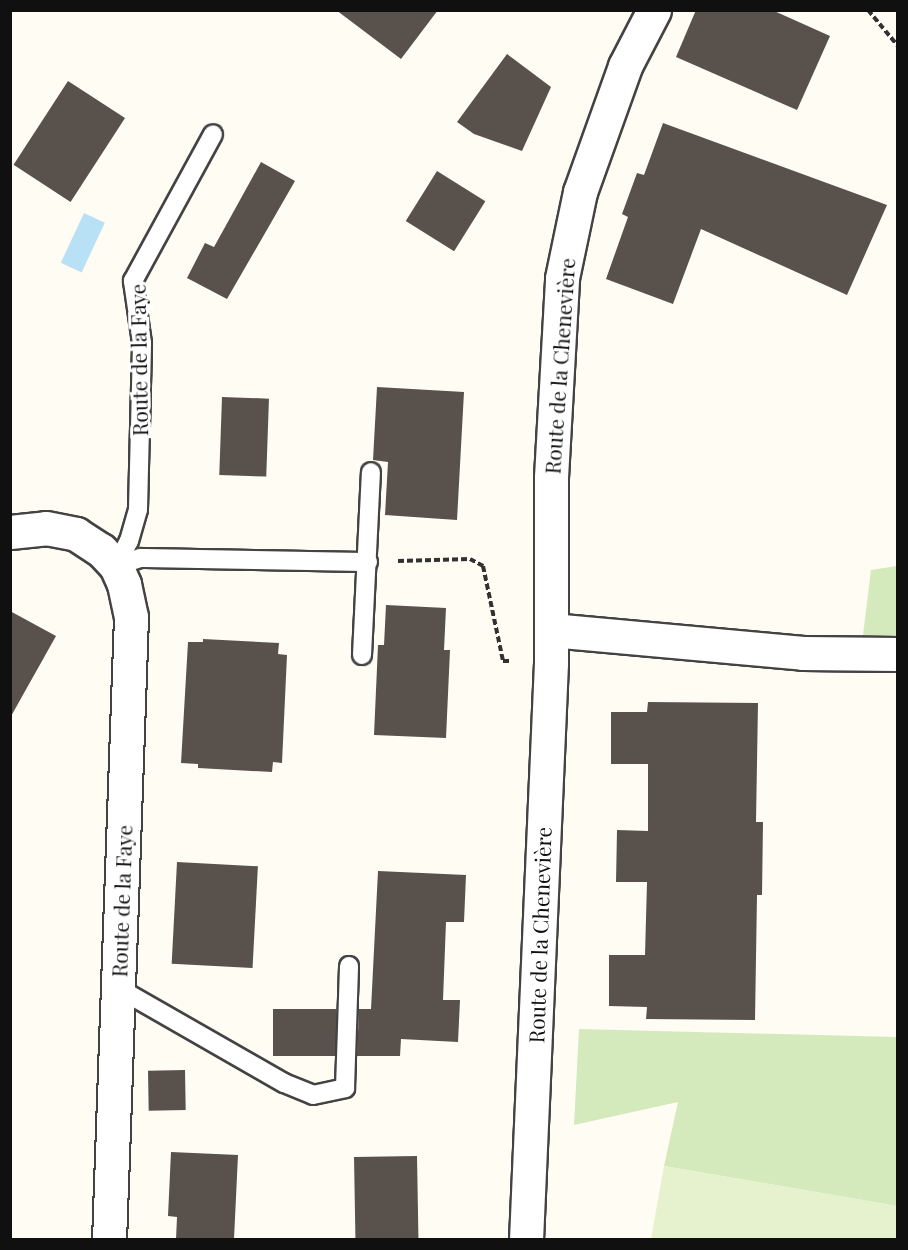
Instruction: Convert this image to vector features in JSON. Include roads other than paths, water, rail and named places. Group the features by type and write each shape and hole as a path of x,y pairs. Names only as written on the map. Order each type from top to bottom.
{"street":[{"name":"Route de la Chenevière","path":"526,1239 551,630 551,477 562,278 580,192 625,66 654,10"},
{"path":"10,532 46,528 76,534 101,550 116,566"},
{"name":"Route de la Faye","path":"109,1239 131,617 116,566"},
{"path":"551,630 803,653 897,654"}],"lane":[{"name":"Route de la Faye","path":"116,566 129,541 138,509 142,343 133,280 213,134"},
{"path":"362,655 371,471"},
{"path":"116,566 140,558 368,562"},
{"path":"118,988 284,1083 313,1095 345,1088 349,966"}],"water":[{"path":"84,213 105,223 82,273 61,263"}]}
